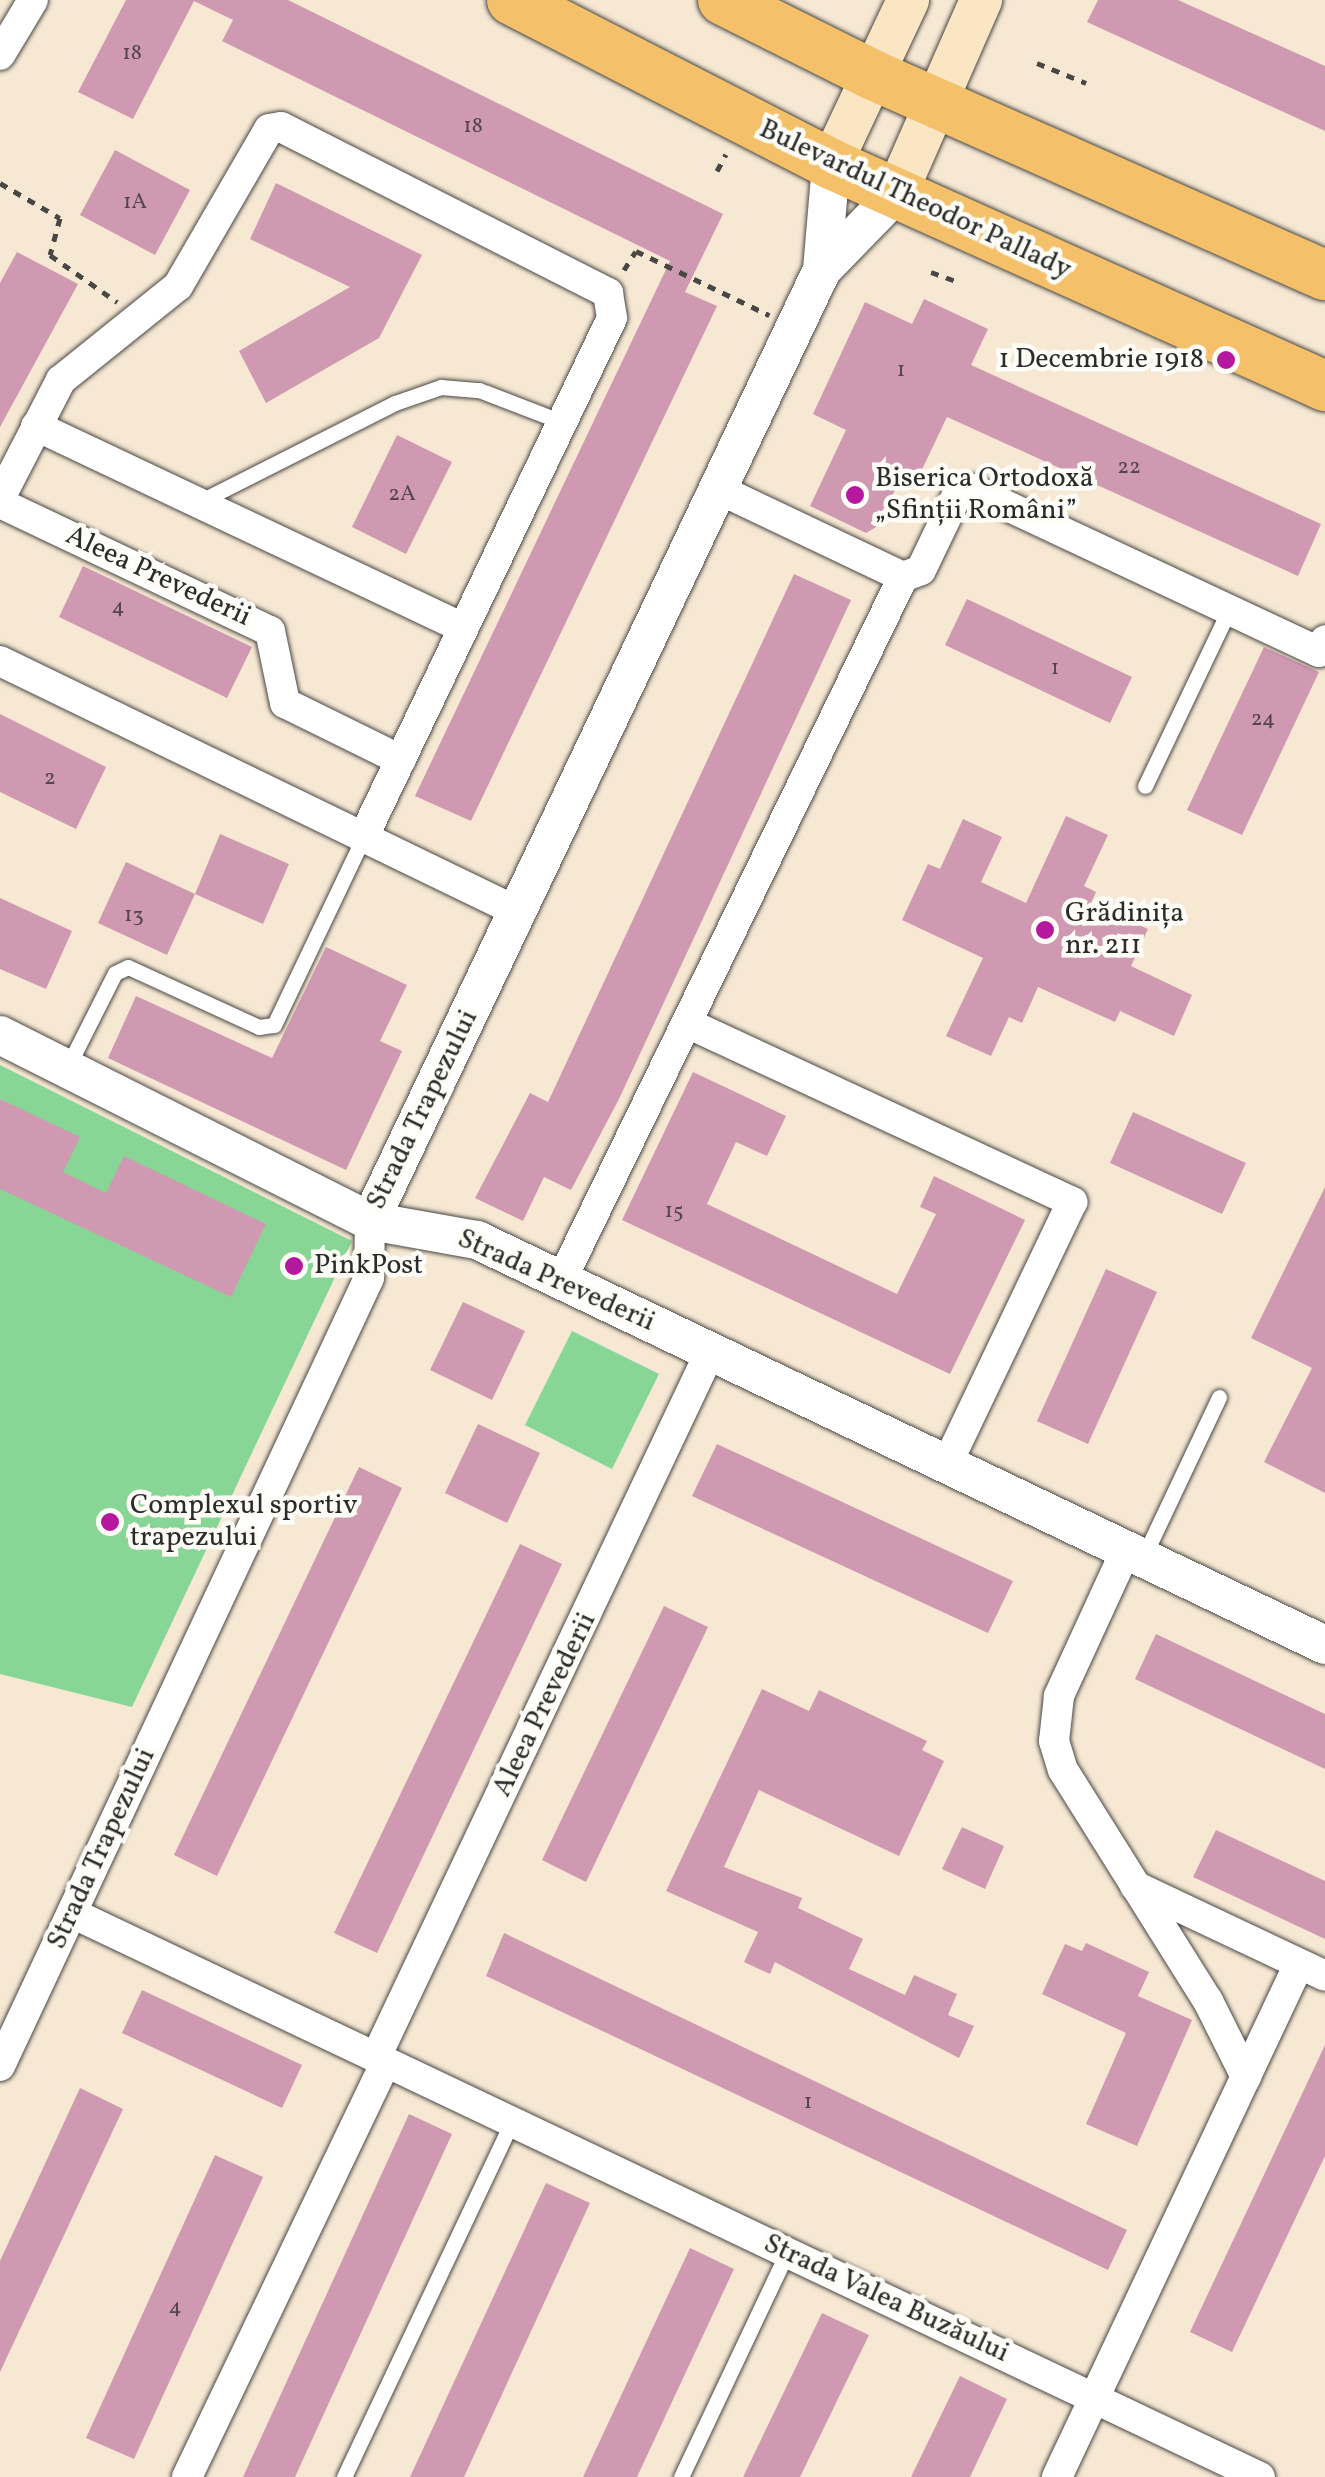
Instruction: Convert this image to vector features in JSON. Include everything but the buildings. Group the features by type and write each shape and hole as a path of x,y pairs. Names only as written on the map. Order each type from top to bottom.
{"main road":[{"name":"Bulevardul Theodor Pallady","path":"512,0 831,164 1325,386"},
{"path":"723,0 873,75 1325,275"},
{"path":"831,164 908,0"},
{"path":"896,194 980,0"}],"street":[{"path":"0,54 32,0"},
{"path":"0,500 61,380 188,273 260,136 281,128 608,293 612,318 363,838"},
{"name":"Strada Trapezului","path":"822,270 831,164"},
{"name":"Strada Trapezului","path":"0,2066 369,1278 370,1221 822,270 896,194"},
{"path":"36,426 463,628"},
{"path":"718,489 903,577"},
{"path":"562,1280 903,577 921,570 957,494 971,489 1319,652 1325,640"},
{"name":"Aleea Prevederii","path":"0,500 270,631 285,703 401,760"},
{"path":"0,661 518,912"},
{"path":"686,1023 1072,1202 947,1464"},
{"name":"Strada Prevederii","path":"0,1034 370,1221 464,1236 1325,1645"},
{"name":"Aleea Prevederii","path":"187,2477 710,1352"},
{"path":"1134,1554 1059,1696 1054,1742 1063,1770 1208,2001 1246,2078"},
{"path":"1057,2477 1246,2078 1312,1970 1135,1886"},
{"name":"Strada Valea Buzăului","path":"72,1913 1260,2477"}],"lane":[{"path":"197,503 407,398 442,387 488,393 562,422"},
{"path":"1145,786 1229,610"},
{"path":"67,1068 115,973 128,967 258,1027 274,1025 363,838"},
{"path":"1134,1554 1220,1397"},
{"path":"344,2477 512,2122"},
{"path":"681,2477 787,2252"}],"path":[{"path":"1037,63 1086,83"},
{"path":"0,183 60,218 50,255 114,294 127,328"},
{"path":"608,293 636,252 795,328"},
{"path":"931,272 959,282"}],"green space":[{"name":"Complexul sportiv trapezului","path":"0,1065 352,1241 132,1707 0,1674"},
{"path":"572,1331 659,1374 612,1469 525,1425"}],"place":[{"name":"1 Decembrie 1918","path":"1226,360"},
{"name":"Biserica Ortodoxă „Sfinții Români”","path":"855,495"},
{"name":"Grădinița nr. 211","path":"1045,930"},
{"name":"PinkPost","path":"294,1266"},
{"name":"Complexul sportiv trapezului","path":"110,1522"}]}
